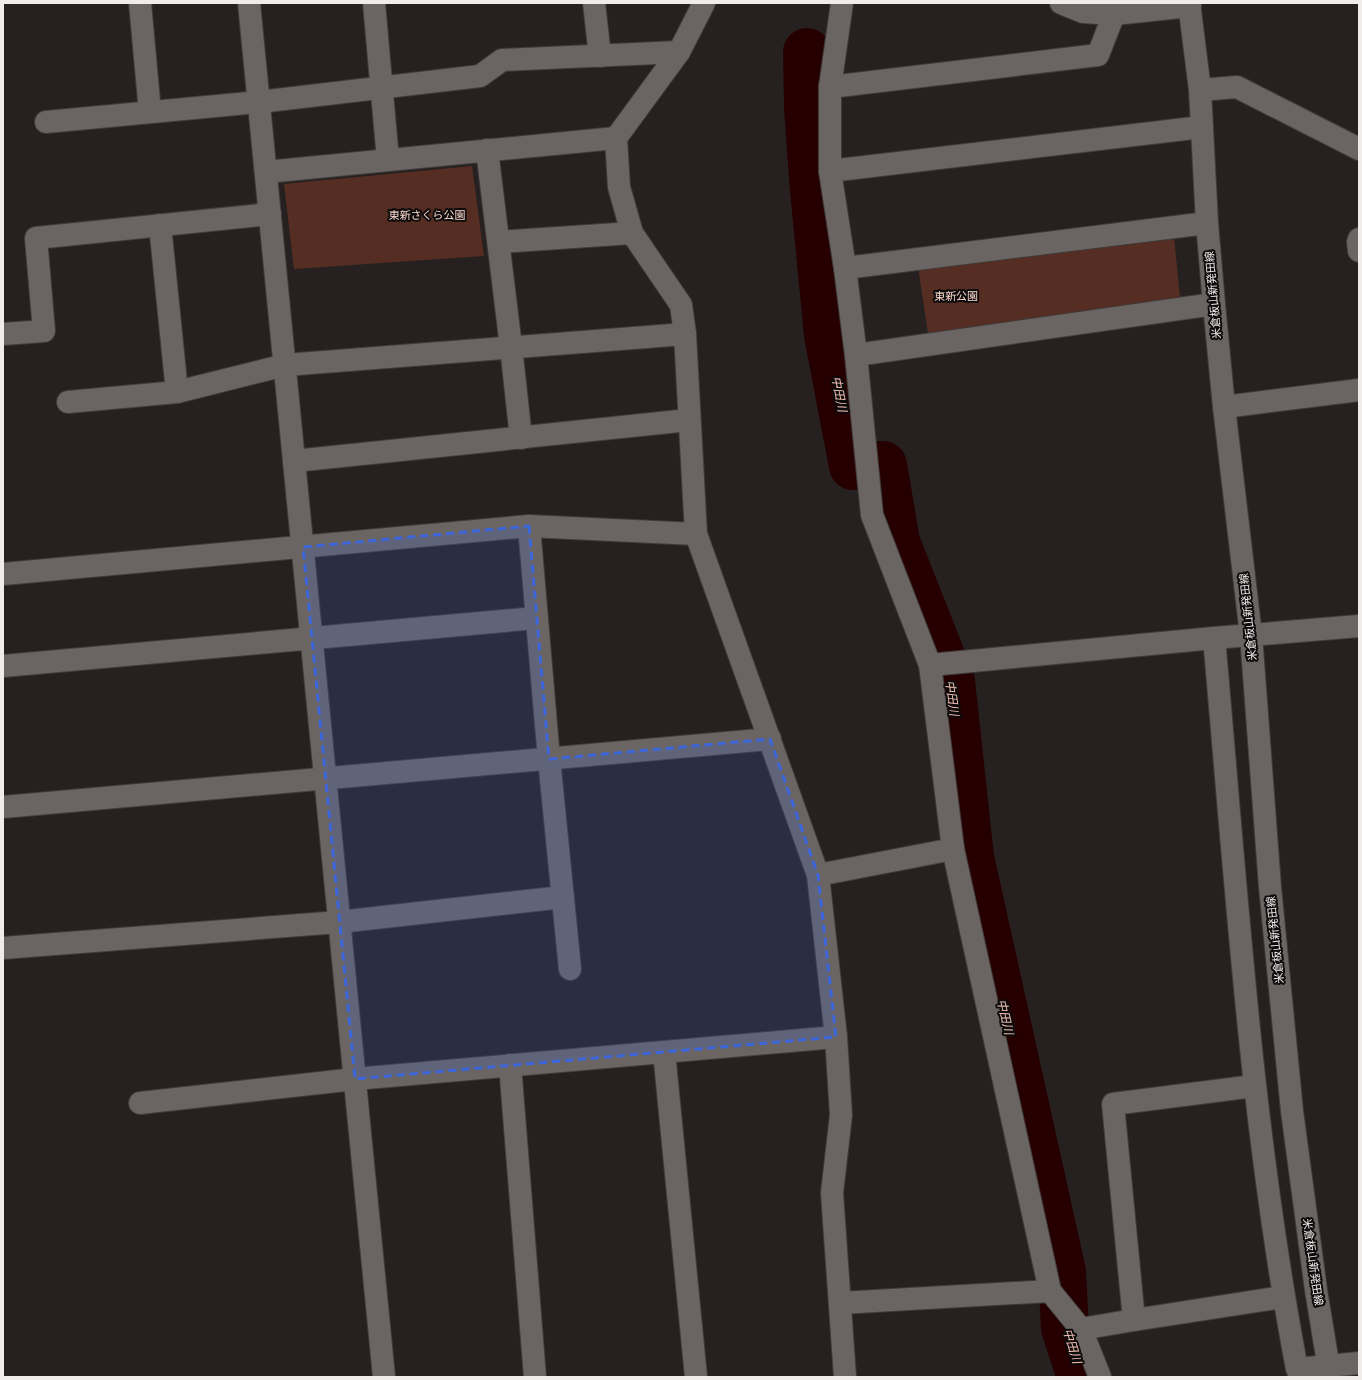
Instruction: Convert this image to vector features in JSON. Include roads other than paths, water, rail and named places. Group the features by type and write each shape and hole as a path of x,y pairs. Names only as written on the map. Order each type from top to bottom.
{"street":[{"path":"140,3 150,112"},
{"path":"249,3 384,1377"},
{"path":"374,3 388,160"},
{"path":"594,3 600,56"},
{"path":"704,3 679,52 616,138 619,188 632,233 681,305 685,334 696,534 818,875 836,1037 841,1114 832,1193 845,1377"},
{"path":"842,3 830,87 830,171 845,268 856,355 872,515 930,665 953,849 1050,1291 1081,1329 1100,1377"},
{"name":"米倉板山新発田線","path":"1061,3 1083,12 1114,14 1189,4 1200,90 1214,304 1224,407 1251,635 1270,879 1292,1111 1316,1290 1327,1357"},
{"path":"830,87 1098,55 1114,14"},
{"path":"46,122 259,102 480,76 502,60 679,52"},
{"path":"1200,90 1238,87 1359,149"},
{"path":"830,171 1202,127"},
{"path":"266,172 616,138"},
{"path":"487,150 521,438"},
{"path":"3,334 44,331 36,238 270,214"},
{"path":"845,268 1208,222"},
{"path":"160,225 177,392"},
{"path":"499,242 632,233"},
{"path":"1359,239 1359,252"},
{"path":"856,355 1214,304"},
{"path":"68,402 177,392 285,365 685,334"},
{"path":"1224,407 1359,390"},
{"path":"294,461 690,420"},
{"path":"3,574 303,548 529,526 696,534"},
{"path":"529,526 548,759 570,969"},
{"path":"3,666 536,618"},
{"path":"930,665 1359,626"},
{"path":"1214,638 1254,1086 1283,1297 1297,1369 1359,1363"},
{"path":"3,807 770,739"},
{"path":"818,875 953,849"},
{"path":"3,948 339,922 563,897"},
{"path":"140,1103 355,1078 836,1037"},
{"path":"664,1052 696,1377"},
{"path":"510,1065 535,1377"},
{"path":"1134,1320 1113,1104 1254,1086"},
{"path":"840,1303 1050,1291"},
{"path":"1081,1329 1283,1297"}],"waterway":[{"name":"中田川","path":"807,52 808,106 813,179 828,335 853,466 883,465 896,542 951,681 970,857 1062,1272 1065,1328 1081,1377"}],"park label":[{"name":"東新さくら公園","path":"427,215"},
{"name":"東新公園","path":"956,296"}]}
